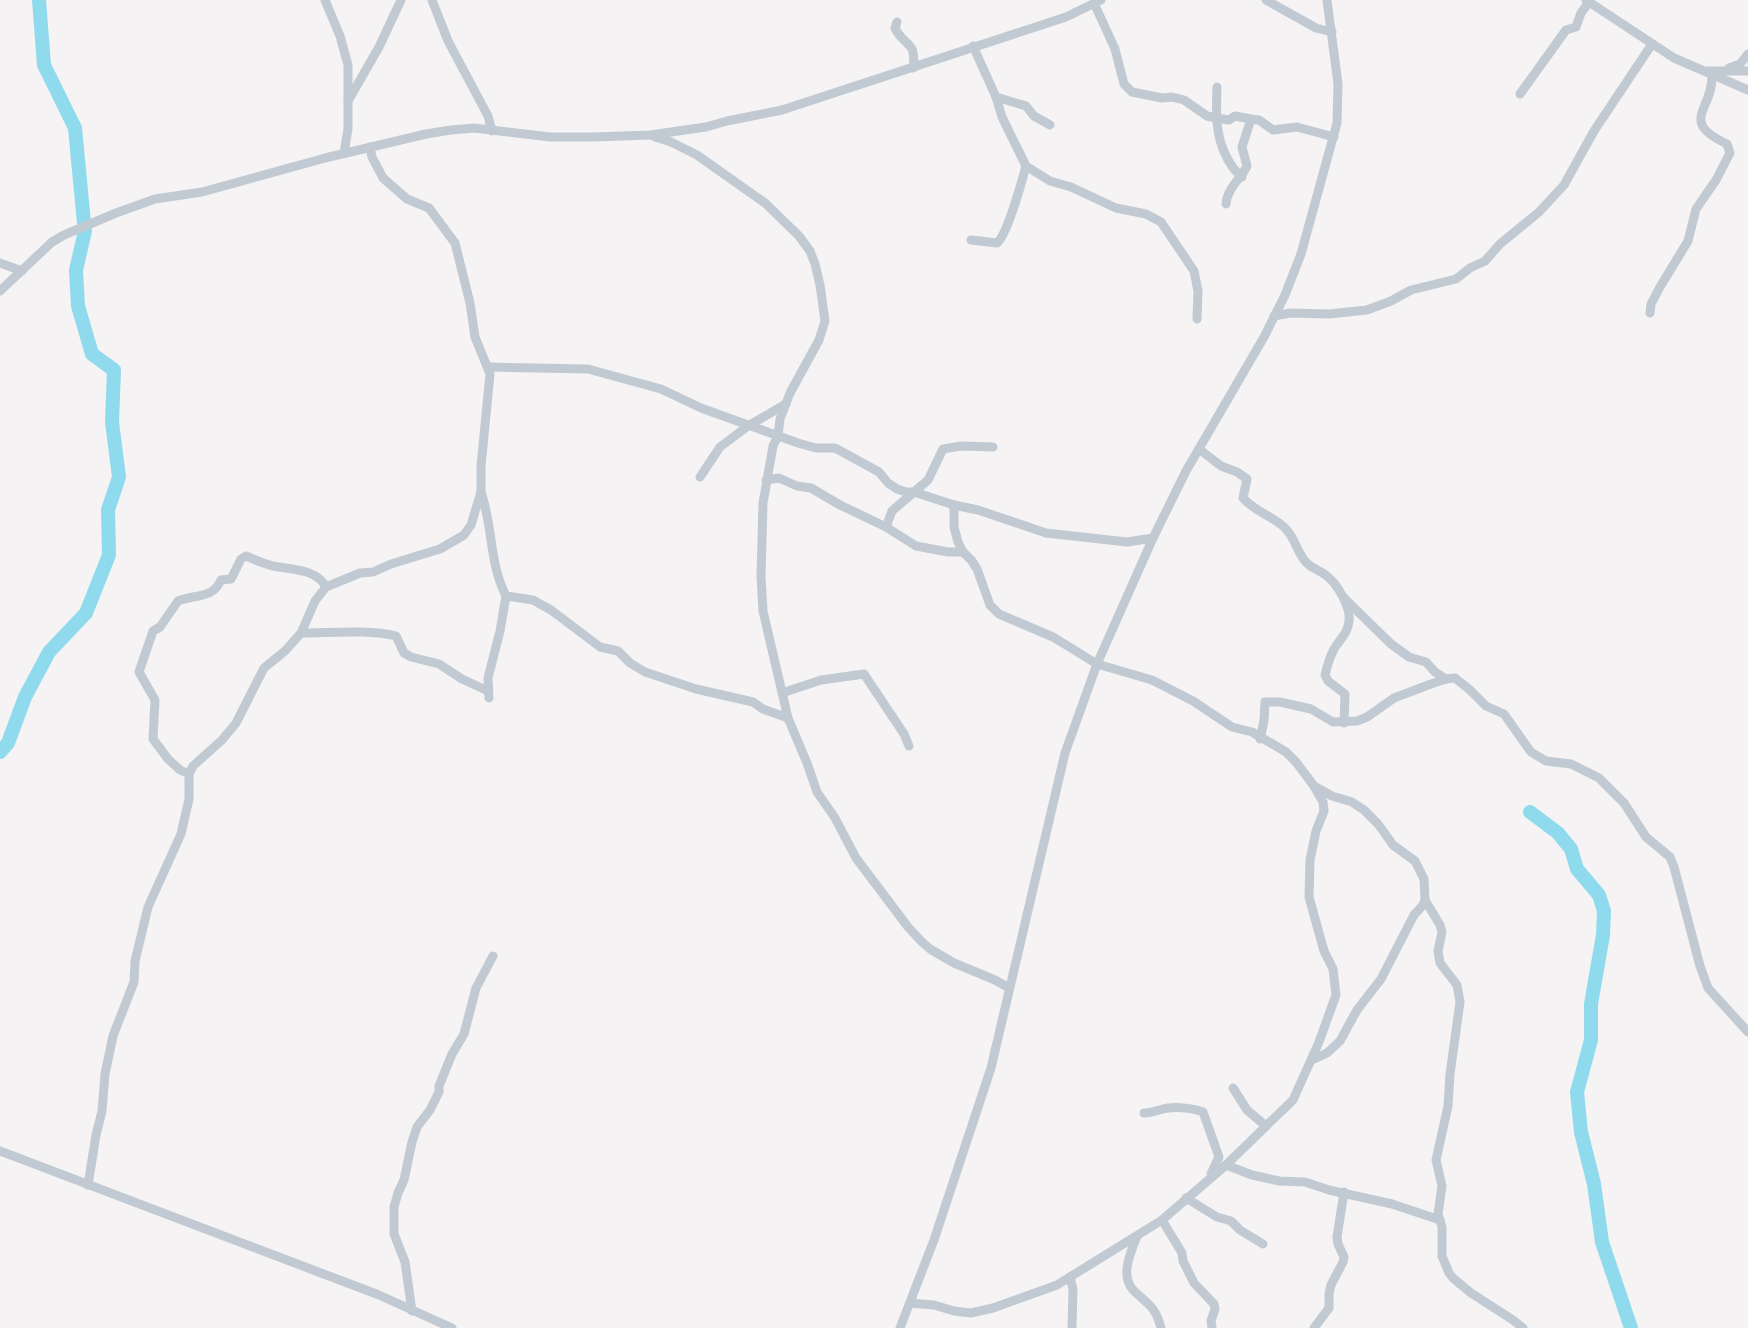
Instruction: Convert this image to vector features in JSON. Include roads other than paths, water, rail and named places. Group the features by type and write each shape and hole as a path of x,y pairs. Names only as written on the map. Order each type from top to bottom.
{"street":[{"path":"325,0 340,36 348,65 348,129 344,153"},
{"path":"347,103 379,47 400,0"},
{"path":"432,0 448,41 488,116 492,131"},
{"path":"1266,0 1316,28 1332,32"},
{"path":"900,1328 934,1240 991,1068 1065,753 1097,664 1153,538 1198,449 1264,337 1301,254 1334,137 1339,105 1327,0"},
{"path":"1520,94 1566,30 1576,27 1588,1 1652,44 1700,71 1748,90"},
{"path":"0,291 52,242 116,213 155,199 202,192 344,153 451,130 474,128 550,137 650,135 706,127 782,110 1066,17 1097,2 1115,49 1122,78 1132,92 1184,100 1208,116 1216,118 1229,120 1235,116 1251,118 1259,120 1273,130 1297,127 1334,137"},
{"path":"897,22 895,28 898,34 910,45 915,54 913,68"},
{"path":"1274,316 1290,313 1329,314 1367,310 1411,290 1448,283 1470,267 1485,261 1500,244 1539,212 1564,185 1594,131 1652,44"},
{"path":"973,46 996,97 1002,117 1026,166 1050,181 1071,187 1116,208 1146,214 1161,222 1194,271 1198,291 1197,319"},
{"path":"1724,70 1740,64 1748,54"},
{"path":"1700,71 1748,71"},
{"path":"1650,313 1651,304 1688,241 1696,208 1716,180 1730,153 1727,144 1706,132 1702,125 1700,113 1710,93 1712,76"},
{"path":"1217,87 1216,118 1221,146 1235,172 1242,177"},
{"path":"996,97 1026,106 1034,116 1050,125"},
{"path":"1226,204 1229,190 1242,177 1247,166 1242,147 1251,118"},
{"path":"650,135 697,155 728,176 765,203 787,223 810,251 820,285 825,321 819,340 789,393 780,419 778,436 773,446 766,480 762,521 763,611 788,718 822,801 835,818 856,858 909,927 937,954 1009,988"},
{"path":"301,633 396,636 404,653 439,664 488,694 488,678 506,596 490,542 488,510 482,492 481,466 489,396 489,368 475,337 470,303 455,243 429,208 407,199 395,191 383,178 372,157 370,147"},
{"path":"971,240 997,243 1000,241 1009,222 1026,166"},
{"path":"0,263 22,270"},
{"path":"0,285 22,270"},
{"path":"489,368 588,369 660,389 700,408 778,436 816,448 835,448 879,472 897,489 995,514 1046,533 1127,542 1153,538"},
{"path":"700,477 720,447 748,426 786,404"},
{"path":"886,527 892,511 928,480 943,449 961,446 993,447"},
{"path":"1198,449 1221,466 1247,479 1243,498 1250,507 1283,526 1292,535 1305,561 1328,576 1340,595 1350,620 1345,635 1335,648 1325,675 1328,681 1345,694 1344,723"},
{"path":"766,480 780,478 797,486 811,488 886,527 916,546 948,552 963,552"},
{"path":"88,1185 113,1036 134,982 135,961 148,907 181,834 189,799 189,774 196,761 222,740 236,723 264,668 285,651 301,633 315,601 326,587 360,573 373,572 440,549 464,535 471,525 482,492"},
{"path":"910,1303 934,1305 963,1313 982,1311 1050,1288 1162,1220 1226,1165 1293,1100 1312,1060 1335,995 1333,969 1324,951 1309,897 1310,860 1316,831 1324,811 1323,802 1292,756 1260,739 1252,732 1232,727 1193,701 1152,680 1097,664 1064,643 1007,618 993,608 977,569 963,552 954,527 954,505"},
{"path":"189,774 180,770 168,759 153,739 155,699 139,672 153,631 160,627 178,601 208,594 219,585 221,580 231,579 241,559 246,556 319,577 326,587"},
{"path":"1340,595 1391,644 1408,657 1426,662 1446,679"},
{"path":"506,596 533,600 551,610 600,647 618,651 630,663 645,672 696,689 753,702 762,709 788,718"},
{"path":"782,693 820,680 864,674 904,734 909,746"},
{"path":"1260,739 1265,702 1311,709 1333,722 1344,723 1367,717 1394,698 1446,679 1455,678 1462,682 1486,706 1504,714 1531,752 1546,761 1582,768 1599,778 1624,803 1646,837 1670,857 1708,988 1748,1032"},
{"path":"1314,786 1365,810 1393,845 1415,861 1424,879 1425,900 1442,932 1438,951 1440,963 1457,986 1460,1002 1448,1106 1436,1160 1442,1186 1438,1214 1442,1227 1442,1256 1449,1273 1471,1293 1514,1320 1522,1328"},
{"path":"1312,1060 1327,1053 1340,1041 1357,1010 1380,979 1414,915 1425,900"},
{"path":"412,1311 405,1262 394,1234 394,1208 404,1180 417,1127 430,1110 439,1092 452,1054 464,1034 476,988 493,956"},
{"path":"1233,1088 1247,1110 1266,1126"},
{"path":"1144,1113 1153,1113 1168,1108 1203,1112 1219,1157 1209,1179"},
{"path":"1219,1157 1241,1150"},
{"path":"0,1151 379,1295 452,1328"},
{"path":"1226,1165 1252,1175 1279,1181 1305,1182 1344,1192 1440,1220"},
{"path":"1314,1328 1329,1308 1331,1286 1343,1262 1344,1257 1338,1244 1338,1237 1344,1192"},
{"path":"1186,1198 1217,1217 1231,1221 1240,1230 1263,1244"},
{"path":"1162,1220 1182,1253 1183,1261 1194,1283 1214,1304 1215,1310 1210,1321 1212,1328"},
{"path":"1137,1236 1129,1256 1126,1272 1134,1291 1143,1296 1155,1310 1161,1328"},
{"path":"1070,1277 1073,1289 1072,1328"}],"waterway":[{"path":"39,0 44,65 75,128 84,223"},
{"path":"0,752 8,743 25,697 49,652 86,613 109,555 108,510 119,477 112,422 114,370 92,354 78,306 76,270 85,231"},
{"path":"1530,812 1558,833 1571,849 1577,869 1599,895 1604,911 1603,935 1591,1004 1591,1040 1577,1092 1581,1132 1594,1184 1602,1242 1631,1328"}]}
